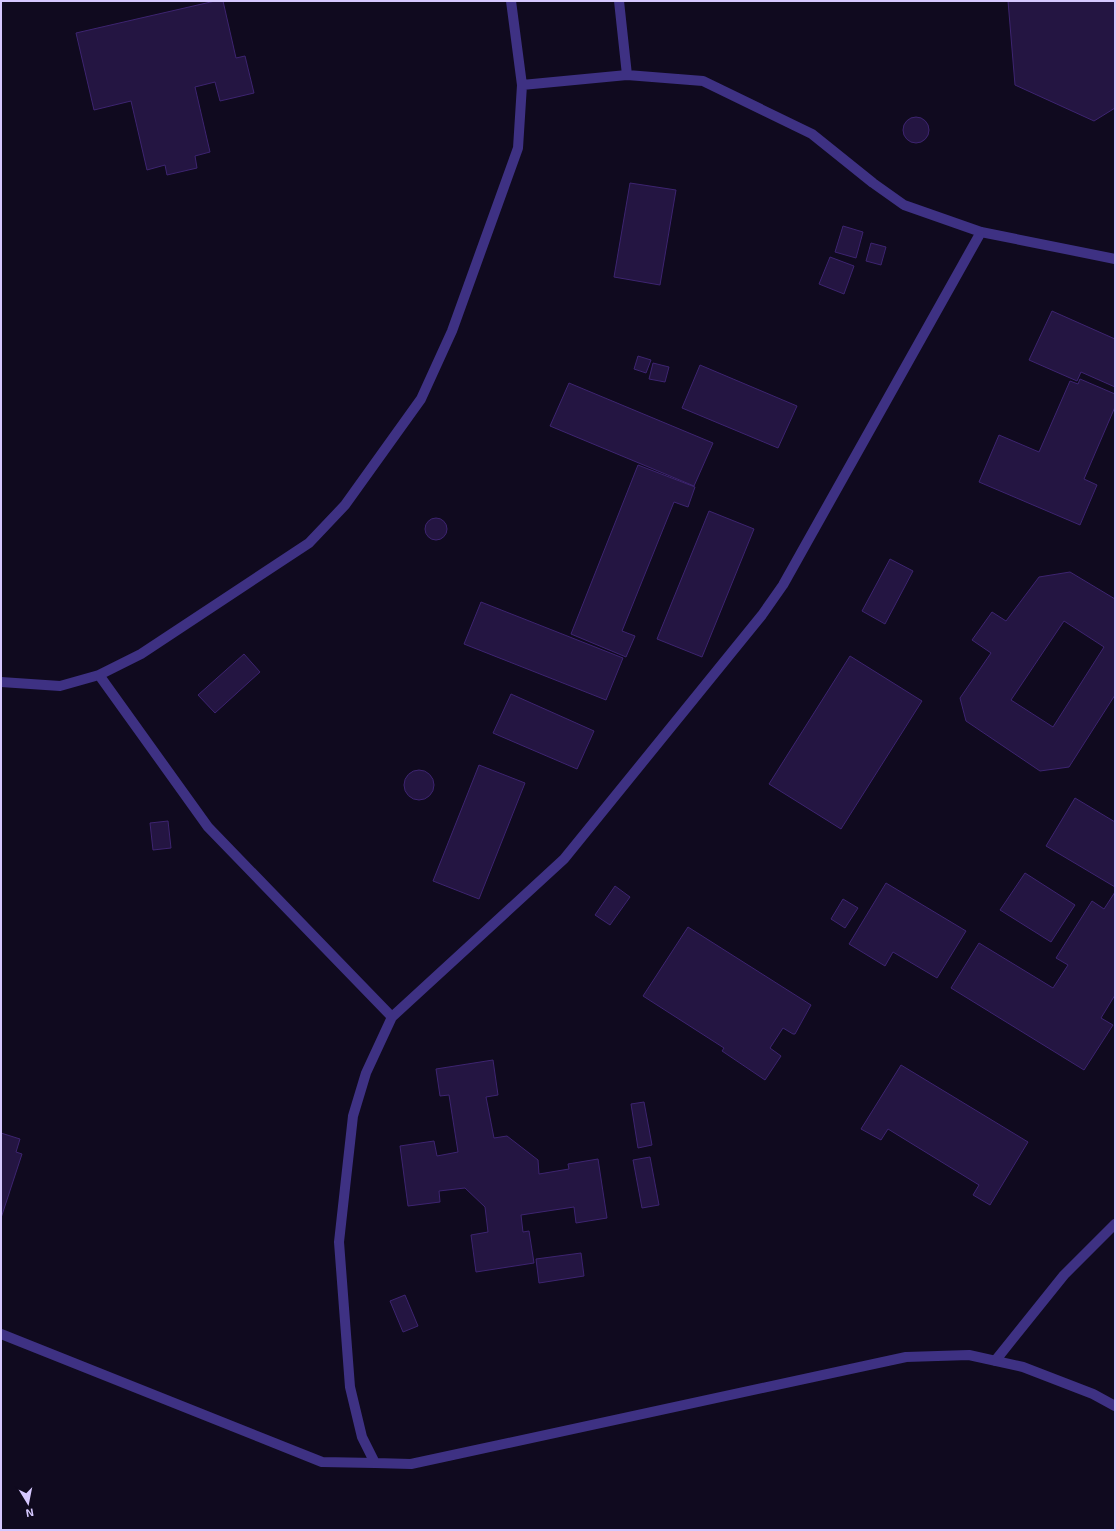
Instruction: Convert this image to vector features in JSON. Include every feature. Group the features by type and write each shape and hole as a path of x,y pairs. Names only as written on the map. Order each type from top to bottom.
{"street":[{"path":"1,682 60,686 99,676 141,654 309,542 345,505 421,400 452,331 518,148 522,84 511,1"},
{"path":"619,1 627,75"},
{"path":"522,84 627,75 704,81 812,134 873,183 904,205 981,232 1115,259"},
{"path":"375,1463 362,1437 350,1387 339,1242 353,1116 366,1073 392,1017 564,859 762,615 783,585 981,232"},
{"path":"99,676 208,827 392,1017"},
{"path":"996,1361 1064,1275 1115,1224"},
{"path":"1,1334 322,1462 411,1464 906,1357 969,1355 1023,1367 1093,1394 1115,1406"}],"building":[{"path":"215,1 223,1 236,58 245,56 254,93 220,101 215,82 195,87 210,152 195,156 197,168 167,175 165,165 147,170 131,101 94,110 76,33"},
{"path":"1008,1 1115,1 1115,108 1094,121 1015,85"},
{"path":"916,117 925,121 929,130 925,139 916,143 907,139 903,130 907,121"},
{"path":"630,183 676,190 660,285 614,277"},
{"path":"843,226 863,232 856,258 835,252"},
{"path":"871,243 886,247 881,265 866,261"},
{"path":"830,257 854,266 844,294 819,284"},
{"path":"1052,311 1115,339 1115,387 1081,372 1077,381 1029,360"},
{"path":"638,356 651,360 646,373 634,369"},
{"path":"653,363 669,367 665,382 649,379"},
{"path":"700,365 797,406 778,448 682,408"},
{"path":"1080,379 1115,394 1115,407 1084,479 1097,485 1080,525 979,482 999,435 1039,452 1070,381 1078,384"},
{"path":"569,383 713,443 694,486 550,426"},
{"path":"638,465 695,487 688,507 674,502 622,631 635,636 626,657 571,634"},
{"path":"709,511 754,529 702,657 657,639"},
{"path":"436,518 444,521 447,529 444,537 436,540 428,537 425,529 428,521"},
{"path":"890,559 913,571 885,624 862,611"},
{"path":"1070,572 1115,599 1115,695 1069,767 1040,771 966,721 960,698 991,653 972,640 992,612 1006,621 1039,577","holes":["1064,621 1104,647 1053,727 1011,700"]},
{"path":"481,602 623,658 606,700 464,644"},
{"path":"244,654 260,672 215,713 198,695"},
{"path":"850,656 922,701 841,829 769,784"},
{"path":"511,694 594,731 577,769 493,733"},
{"path":"479,765 525,783 479,899 433,881"},
{"path":"419,770 429,775 434,785 429,795 419,800 409,795 404,785 409,775"},
{"path":"1075,798 1115,822 1115,887 1046,846"},
{"path":"168,821 171,848 153,850 150,823"},
{"path":"1025,873 1075,905 1051,942 1000,910"},
{"path":"886,883 966,931 937,978 893,952 885,966 849,944"},
{"path":"615,886 630,897 610,925 595,915"},
{"path":"1115,892 1115,995 1101,1018 1113,1025 1084,1070 951,988 979,943 1053,988 1068,965 1056,958 1092,901 1104,909"},
{"path":"843,899 858,908 845,928 831,919"},
{"path":"688,927 811,1005 795,1034 783,1028 770,1048 781,1056 765,1080 722,1051 724,1048 643,996"},
{"path":"493,1060 498,1095 486,1097 494,1138 507,1136 538,1160 539,1174 569,1169 568,1164 598,1159 607,1218 576,1223 574,1207 521,1215 523,1232 529,1231 534,1263 476,1272 471,1235 488,1232 485,1207 465,1188 439,1191 440,1202 408,1206 400,1146 434,1141 437,1156 458,1152 449,1095 440,1096 436,1069"},
{"path":"901,1065 1028,1142 990,1205 973,1195 979,1185 888,1129 881,1140 861,1129"},
{"path":"644,1102 652,1145 638,1148 631,1104"},
{"path":"1,1133 20,1139 16,1152 22,1154 1,1218"},
{"path":"650,1157 659,1205 642,1208 633,1160"},
{"path":"581,1253 584,1276 539,1283 536,1259"},
{"path":"405,1295 418,1326 403,1332 390,1301"}]}
